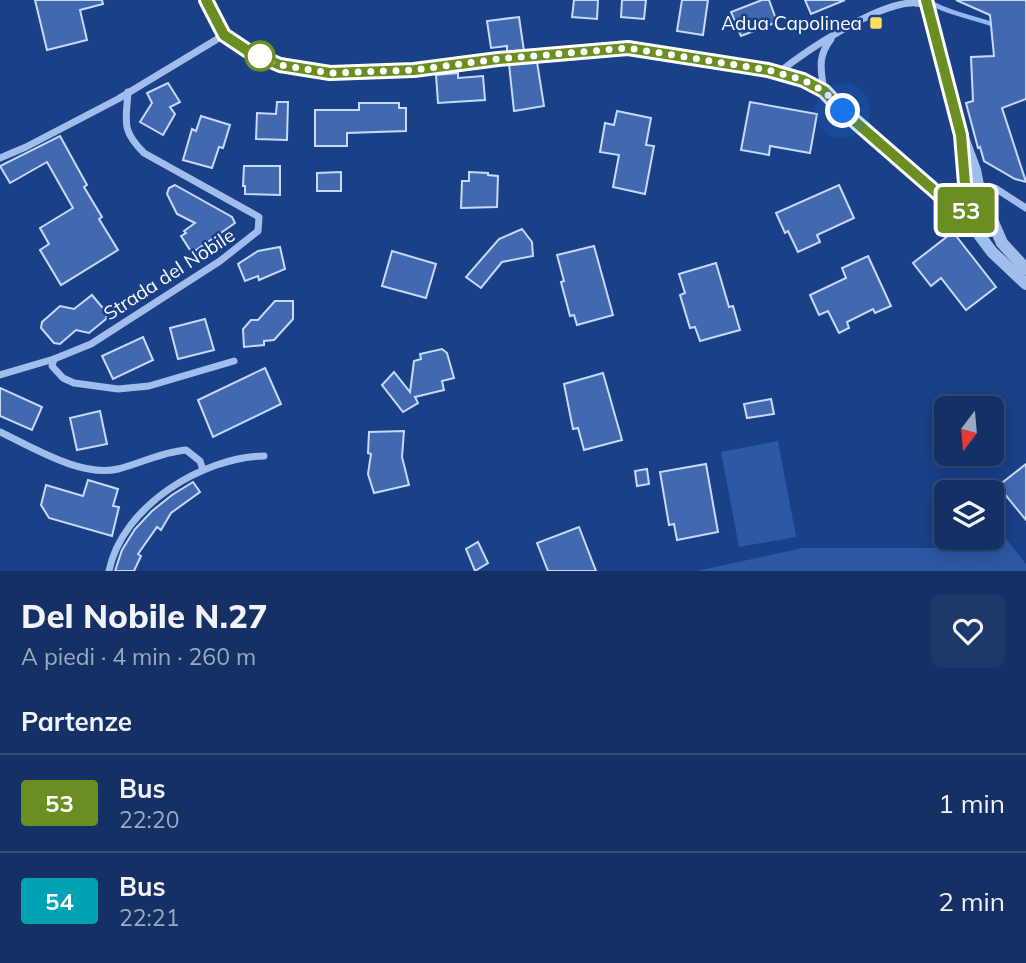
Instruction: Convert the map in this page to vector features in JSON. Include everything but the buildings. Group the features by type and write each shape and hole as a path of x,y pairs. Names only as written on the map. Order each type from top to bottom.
{"street":[{"path":"206,0 224,35 248,51 280,65 330,73 414,70 498,59 628,48 778,73 803,80 824,91 843,111 968,220 992,252 1026,284"},
{"path":"778,73 802,54 835,34 881,11 911,2 926,3 961,135 975,170 979,190 1002,243 1026,269"},
{"path":"824,91 819,63 823,49 835,34"},
{"path":"0,158 26,147 128,92 224,35"},
{"name":"Strada del Nobile","path":"0,375 54,359 91,344 220,261 258,231 259,217 144,153 131,139 125,122 128,92"},
{"path":"961,135 968,220"},
{"path":"979,190 995,188 1026,208"},
{"path":"968,220 993,225"},
{"path":"54,359 52,366 63,378 74,383 118,390 149,386 234,361"},
{"path":"0,432 70,464 90,470 116,470 171,451 186,450 200,461 203,470"},
{"path":"109,571 124,536 148,506 195,473 220,462 264,456"}],"shaded area":[{"path":"778,441 796,537 739,547 721,452"},
{"path":"1004,536 1026,564 1026,571 696,571 803,548 1004,550"}],"waterway":[{"path":"930,2 994,25"}],"bus line":[{"name":"53","path":"206,0 224,35 248,51 280,65 330,73 414,70 498,59 628,48 768,70 803,80 824,91 843,111 968,220 961,135 926,0"}],"place":[{"name":"Adua Capolinea","path":"876,23"}],"route":[{"path":"260,56 280,65 330,73 414,70 498,59 628,48 768,70 803,80 824,91 843,111"}]}
